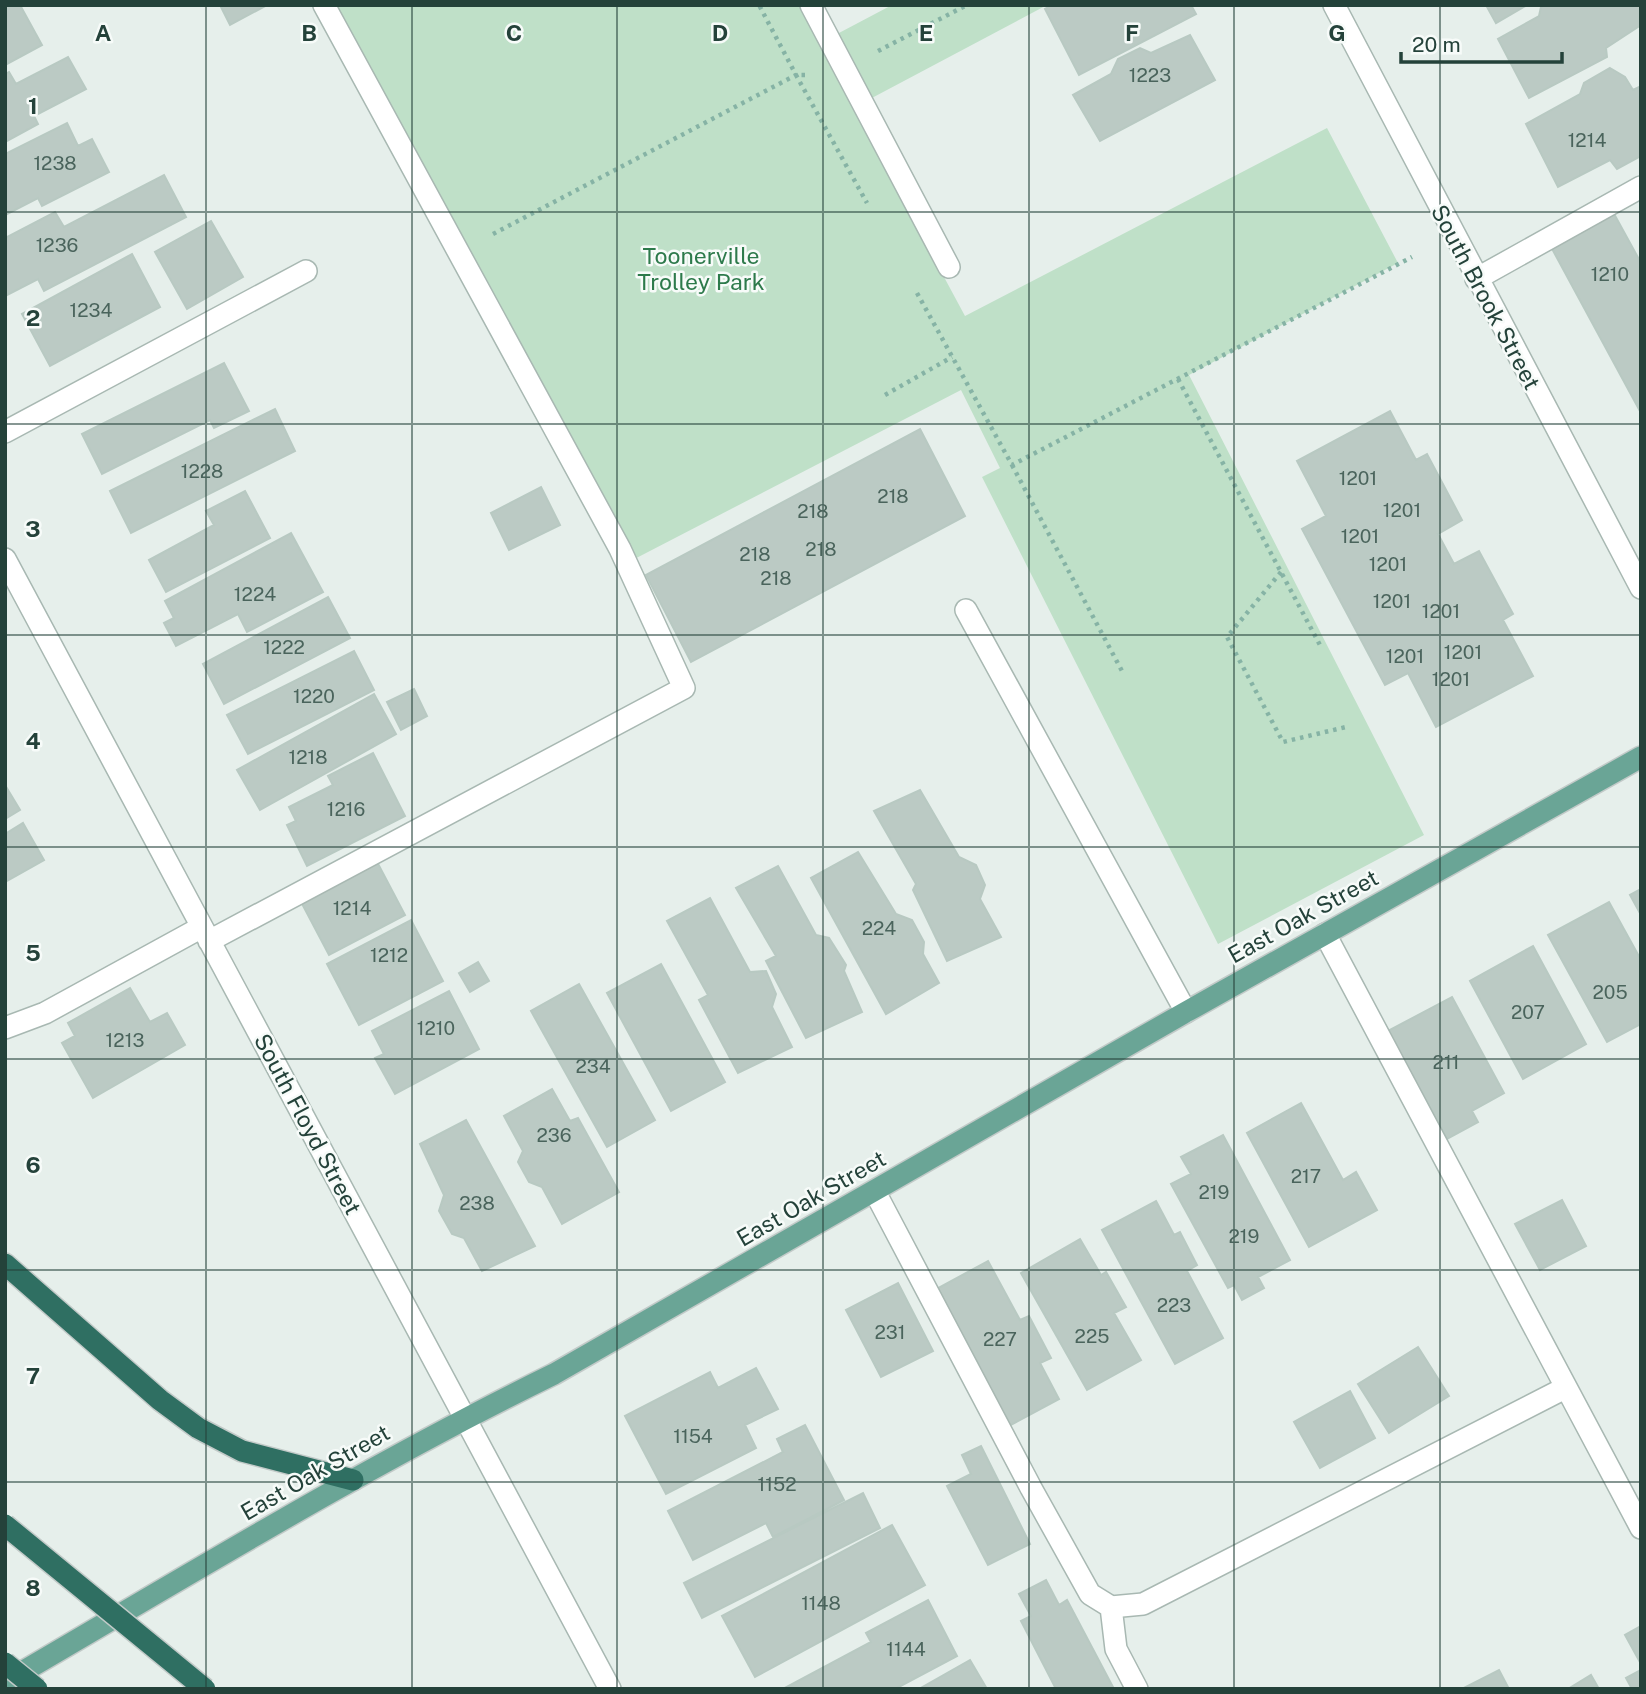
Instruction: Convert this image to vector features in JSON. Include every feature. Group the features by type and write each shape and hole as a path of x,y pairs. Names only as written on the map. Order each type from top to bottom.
{"highway":[{"path":"5,1264 160,1400 198,1428 242,1451 353,1480"},
{"path":"5,1525 205,1689"},
{"path":"5,1663 37,1689"}],"main road":[{"name":"East Oak Street","path":"5,1682 353,1480 465,1418 554,1374 1186,1012 1641,757"}],"street":[{"path":"5,1028 45,1013 206,934 684,688 620,549 324,5"},
{"path":"811,5 949,267"},
{"name":"South Brook Street","path":"1334,5 1641,588"},
{"path":"1476,279 1641,187"},
{"path":"5,432 306,271"},
{"name":"South Floyd Street","path":"5,559 610,1689"},
{"path":"966,610 1186,1012"},
{"path":"1325,934 1641,1528"},
{"path":"875,1192 1090,1594 1111,1607 1143,1604 1565,1388"},
{"path":"1111,1607 1116,1649 1137,1689"}],"path":[{"path":"760,5 868,204"},
{"path":"493,234 796,75 828,77 967,5"},
{"path":"1012,465 1412,257"},
{"path":"913,286 1122,671"},
{"path":"885,395 952,357"},
{"path":"1178,379 1321,647"},
{"path":"1281,572 1227,638 1283,742 1346,727"}],"green space":[{"name":"Toonerville Trolley Park","path":"331,5 799,5 820,43 892,5 1047,5 853,108 965,316 1327,128 1398,263 1189,375 1424,835 1218,944 982,477 1000,468 961,390 619,567"}],"building":[{"path":"5,5 20,5 42,45 5,65"},
{"path":"220,5 267,5 230,25"},
{"path":"1052,5 1191,5 1196,14 1079,75 1045,9"},
{"path":"1486,5 1527,5 1496,23"},
{"path":"1641,5 1641,25 1606,48 1607,57 1529,98 1498,39 1539,16 1541,7"},
{"path":"1190,35 1215,80 1100,141 1073,95 1111,74 1118,59 1140,48 1151,53"},
{"path":"68,57 86,89 34,116 38,124 5,142 5,74 9,72 16,84"},
{"path":"1610,68 1625,77 1633,90 1641,86 1641,156 1617,169 1610,160 1558,187 1526,124 1580,94 1584,83"},
{"path":"67,123 78,146 92,139 109,172 42,206 38,198 5,215 5,154"},
{"path":"164,175 186,217 44,291 38,279 5,296 5,238 55,212 64,227"},
{"path":"1613,212 1641,263 1641,413 1550,245"},
{"path":"211,221 243,277 187,309 155,252"},
{"path":"132,254 160,307 50,366 22,314"},
{"path":"224,363 249,411 214,428 210,420 102,474 82,434"},
{"path":"275,409 295,451 131,533 110,491"},
{"path":"1390,411 1416,460 1427,454 1462,520 1438,534 1454,564 1479,551 1513,614 1503,620 1533,676 1436,727 1408,673 1385,685 1302,529 1326,516 1297,461"},
{"path":"920,429 965,516 691,662 646,575"},
{"path":"541,487 560,525 509,550 491,513"},
{"path":"245,491 270,538 166,592 149,560 214,525 206,511"},
{"path":"291,533 323,592 247,632 238,614 176,646 164,623 174,618 165,601"},
{"path":"328,597 350,638 224,704 203,664"},
{"path":"354,651 374,690 248,754 227,715"},
{"path":"414,689 427,716 401,730 387,702"},
{"path":"374,694 396,734 260,810 237,770"},
{"path":"373,753 405,816 307,866 287,825 296,821 289,807 333,785 328,776"},
{"path":"5,785 20,810 5,819"},
{"path":"920,790 959,857 976,865 985,885 980,899 1001,937 947,961 913,890 916,884 874,811"},
{"path":"23,823 44,860 5,882 5,834"},
{"path":"858,852 896,914 912,920 924,942 923,954 939,983 886,1014 811,878"},
{"path":"376,860 405,915 329,955 300,900"},
{"path":"778,866 816,935 829,938 846,965 844,971 862,1012 806,1038 766,961 776,956 736,888"},
{"path":"1641,889 1641,915 1630,895"},
{"path":"710,898 750,972 766,971 776,994 772,1007 792,1047 738,1073 699,1000 708,995 667,921"},
{"path":"1609,902 1641,960 1641,1024 1607,1042 1548,935"},
{"path":"411,920 443,981 359,1025 327,964"},
{"path":"1533,946 1586,1044 1523,1079 1470,981"},
{"path":"478,962 489,981 470,992 459,973"},
{"path":"661,964 725,1082 671,1111 607,993"},
{"path":"579,984 655,1120 607,1147 531,1011"},
{"path":"130,988 150,1022 167,1013 185,1045 93,1098 62,1043 75,1036 68,1023"},
{"path":"449,991 479,1049 395,1094 375,1058 384,1054 372,1031"},
{"path":"1452,997 1504,1093 1472,1111 1478,1122 1447,1139 1388,1031"},
{"path":"552,1089 570,1121 578,1118 619,1192 562,1224 542,1187 529,1182 518,1162 523,1151 504,1116"},
{"path":"1301,1103 1343,1180 1356,1172 1377,1210 1309,1247 1247,1133"},
{"path":"466,1120 535,1246 482,1271 464,1238 452,1234 439,1211 444,1195 420,1144"},
{"path":"1223,1135 1290,1260 1258,1277 1264,1288 1242,1300 1234,1285 1228,1288 1171,1184 1191,1174 1181,1157"},
{"path":"1562,1200 1586,1246 1540,1270 1515,1224"},
{"path":"1156,1201 1174,1235 1180,1232 1197,1265 1187,1271 1223,1338 1175,1364 1102,1230"},
{"path":"1080,1239 1101,1275 1106,1272 1126,1307 1114,1313 1141,1360 1087,1390 1021,1273"},
{"path":"988,1261 1020,1320 1029,1316 1051,1358 1040,1363 1059,1399 1007,1427 933,1291"},
{"path":"898,1283 933,1351 881,1377 846,1310"},
{"path":"1418,1347 1449,1396 1389,1433 1358,1384"},
{"path":"756,1368 778,1409 745,1425 756,1448 666,1494 625,1416 710,1372 718,1388"},
{"path":"1350,1391 1375,1438 1320,1468 1294,1422"},
{"path":"805,1425 844,1500 773,1537 766,1523 693,1560 668,1511 783,1452 777,1439"},
{"path":"981,1446 1030,1544 988,1565 947,1486 971,1474 962,1455"},
{"path":"863,1493 880,1528 702,1618 684,1583"},
{"path":"892,1525 925,1585 755,1677 722,1616"},
{"path":"1046,1580 1059,1605 1067,1600 1114,1689 1056,1689 1021,1621 1031,1616 1019,1594"},
{"path":"928,1600 957,1656 895,1689 783,1689 871,1642 866,1633"},
{"path":"1641,1626 1641,1664 1625,1635"},
{"path":"970,1660 987,1689 919,1689"},
{"path":"1499,1670 1509,1689 1462,1689"},
{"path":"1641,1670 1641,1689 1632,1689 1626,1678"},
{"path":"1591,1675 1599,1689 1568,1689"}]}
